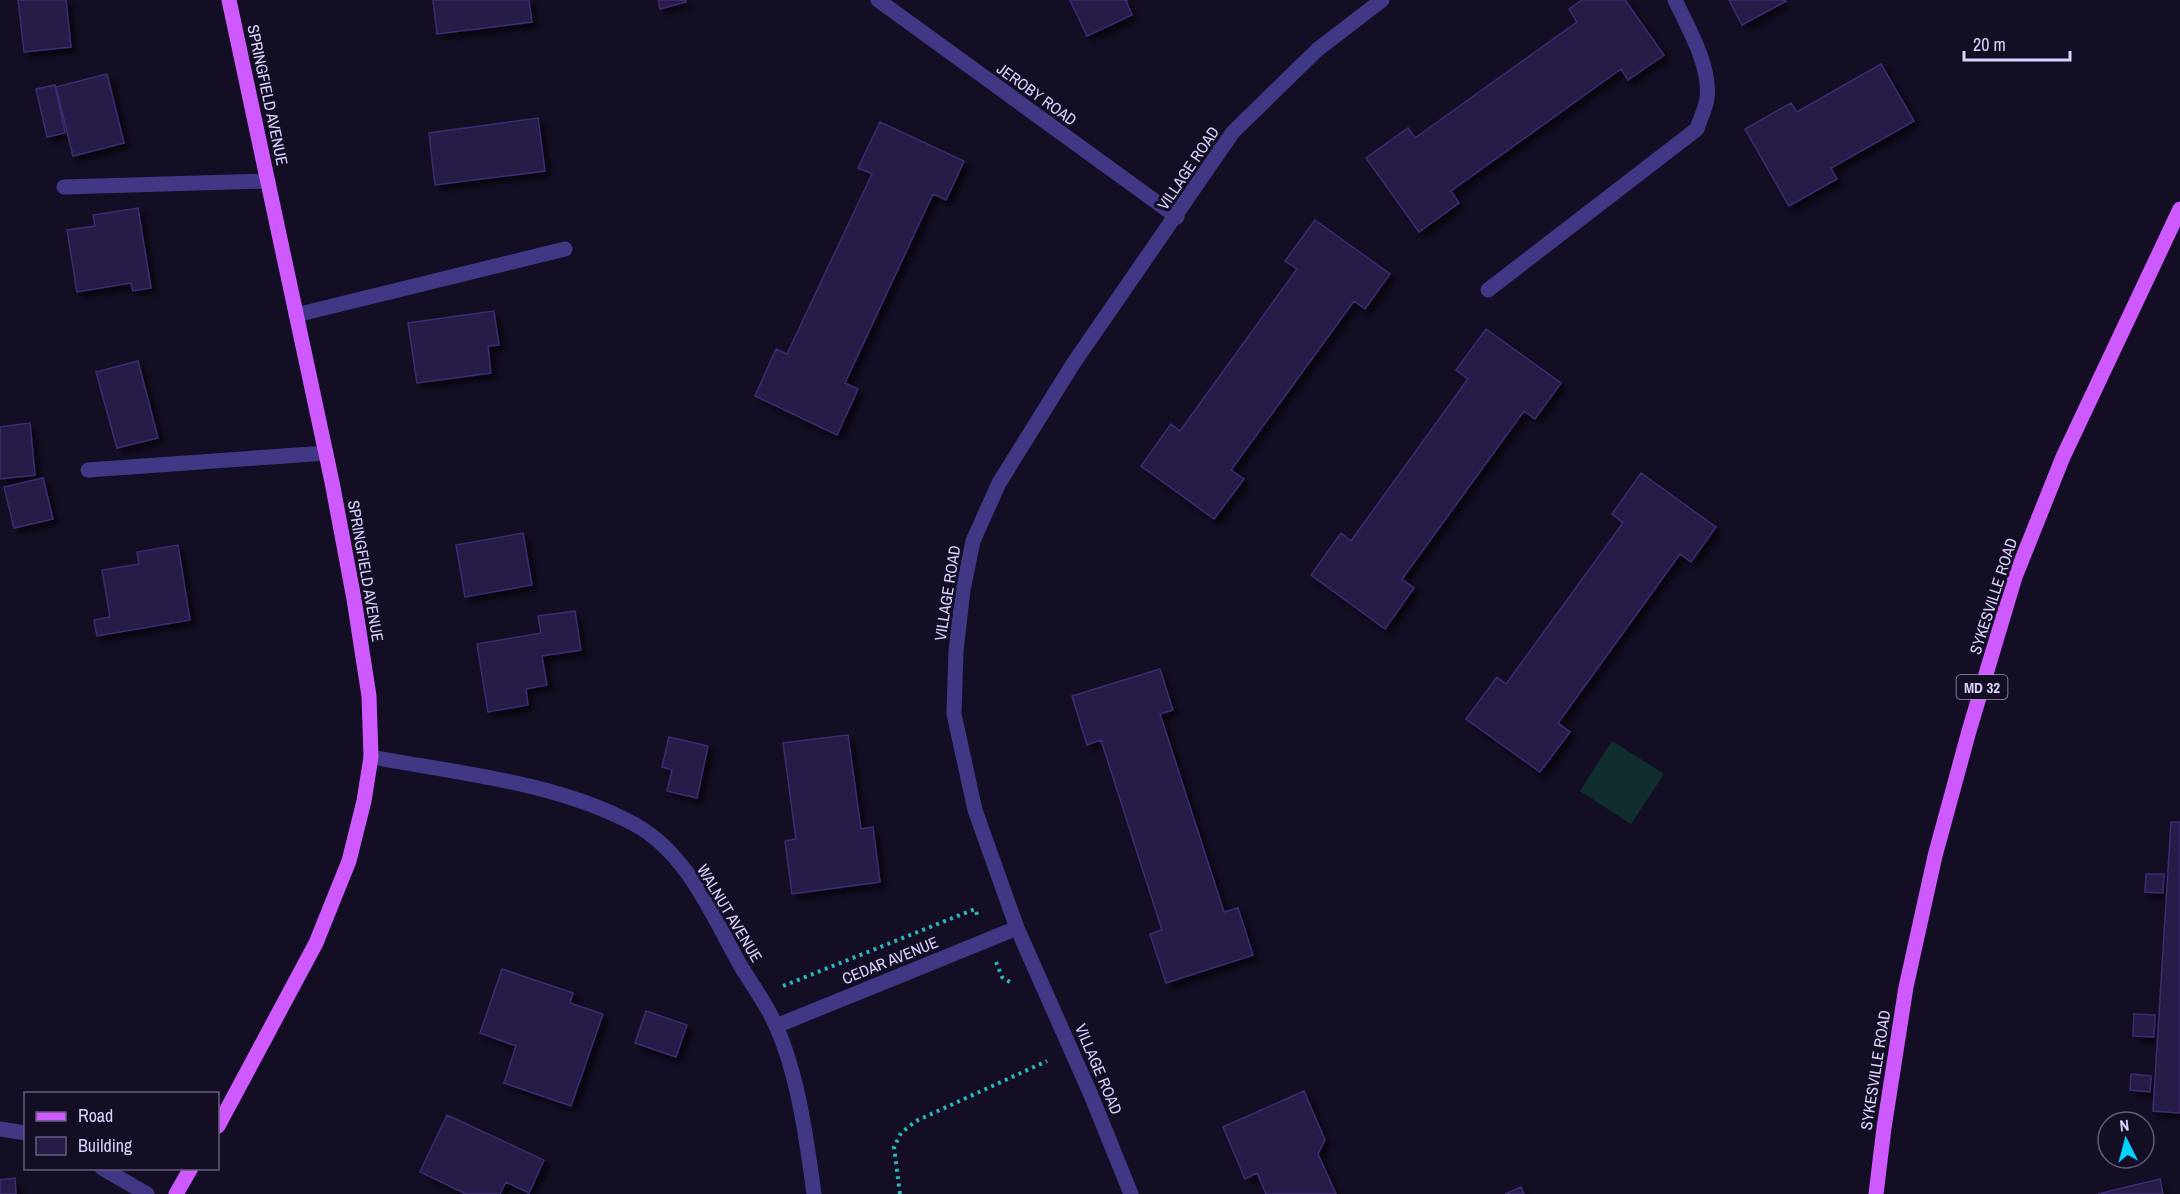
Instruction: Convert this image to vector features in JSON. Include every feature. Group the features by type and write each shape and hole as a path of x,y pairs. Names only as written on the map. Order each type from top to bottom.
{"main road":[{"name":"SPRINGFIELD AVENUE","path":"219,1124 316,943 349,861 364,801 371,758 369,696 354,599 326,453 229,0"},
{"name":"SYKESVILLE ROAD","path":"1876,1194 1884,1128 1909,976 1947,811 2015,577 2064,457 2180,208"},
{"path":"176,1194 191,1170"}],"street":[{"name":"JEROBY ROAD","path":"878,0 1176,217"},
{"name":"VILLAGE ROAD","path":"1131,1194 1091,1095 1017,928 975,810 954,714 956,651 963,590 973,541 999,483 1067,374 1233,132 1317,50 1382,0"},
{"path":"1488,290 1696,129 1707,99 1706,76 1691,33 1675,0"},
{"path":"64,187 268,181"},
{"path":"296,315 566,249"},
{"path":"88,470 326,453"},
{"name":"WALNUT AVENUE","path":"371,758 528,786 560,794 635,825 660,843 700,891 776,1026 790,1065 814,1194"},
{"name":"CEDAR AVENUE","path":"776,1026 1017,928"},
{"path":"0,1129 24,1133"},
{"path":"105,1170 147,1194"}],"path":[{"path":"758,995 975,909 1002,977 1016,986"},
{"path":"900,1194 894,1147 901,1133 916,1121 1047,1062 1043,1051"}],"green space":[{"path":"1612,741 1664,774 1631,824 1580,791"}],"building":[{"path":"18,0 66,0 71,47 24,52"},
{"path":"433,0 529,0 532,22 437,34"},
{"path":"658,0 686,0 686,2 660,9"},
{"path":"1070,0 1128,0 1126,1 1132,15 1087,36"},
{"path":"1582,0 1625,0 1664,55 1628,80 1621,69 1451,191 1459,203 1419,232 1366,158 1408,128 1415,138 1577,22 1569,9"},
{"path":"1729,0 1785,0 1786,1 1742,25"},
{"path":"1881,64 1914,121 1831,168 1837,179 1789,206 1745,129 1791,103 1797,112"},
{"path":"107,74 124,143 73,156 56,87"},
{"path":"55,85 65,133 47,137 36,89"},
{"path":"538,118 545,171 435,185 429,133"},
{"path":"880,122 964,161 946,200 933,194 845,383 858,389 837,435 755,396 776,349 787,354 872,174 858,168"},
{"path":"138,208 151,288 133,291 131,283 77,292 67,230 95,226 93,215"},
{"path":"1315,220 1390,274 1365,309 1354,301 1231,470 1244,479 1214,519 1141,466 1171,424 1180,431 1297,269 1285,261"},
{"path":"494,311 499,345 488,346 491,373 417,383 408,323"},
{"path":"1486,329 1561,383 1535,419 1524,411 1402,579 1414,588 1385,629 1311,575 1341,533 1351,541 1468,379 1456,370"},
{"path":"138,361 158,438 117,448 96,372"},
{"path":"30,423 35,475 0,479 0,427"},
{"path":"1641,473 1716,527 1691,562 1680,554 1558,723 1570,732 1540,772 1466,719 1497,677 1506,684 1623,523 1612,514"},
{"path":"43,478 53,519 14,528 4,487"},
{"path":"523,533 532,585 465,597 456,545"},
{"path":"178,545 190,620 97,636 94,620 110,617 102,570 139,564 137,552"},
{"path":"575,611 581,650 542,656 547,685 526,689 528,705 488,712 477,644 541,633 538,616"},
{"path":"1160,669 1173,710 1160,714 1224,912 1238,908 1253,955 1166,983 1150,934 1162,930 1101,740 1087,745 1072,696"},
{"path":"848,735 861,829 873,827 880,882 792,894 785,841 796,839 783,743"},
{"path":"669,737 708,746 697,798 667,791 672,770 662,767"},
{"path":"2171,822 2180,822 2180,1113 2153,1110"},
{"path":"2146,874 2164,874 2163,893 2145,892"},
{"path":"502,969 573,993 570,1003 603,1014 571,1106 504,1083 516,1046 480,1033"},
{"path":"646,1011 687,1025 676,1057 635,1043"},
{"path":"2134,1014 2155,1015 2154,1037 2133,1036"},
{"path":"2131,1074 2151,1076 2150,1092 2130,1090"},
{"path":"1304,1091 1325,1140 1318,1154 1336,1194 1266,1194 1257,1173 1245,1179 1223,1127"},
{"path":"447,1115 544,1160 529,1193 506,1182 500,1194 466,1194 420,1172"},
{"path":"15,1178 16,1194 0,1194 0,1180"},
{"path":"2160,1179 2163,1194 2098,1194"},
{"path":"1521,1187 1524,1194 1505,1194"}]}
